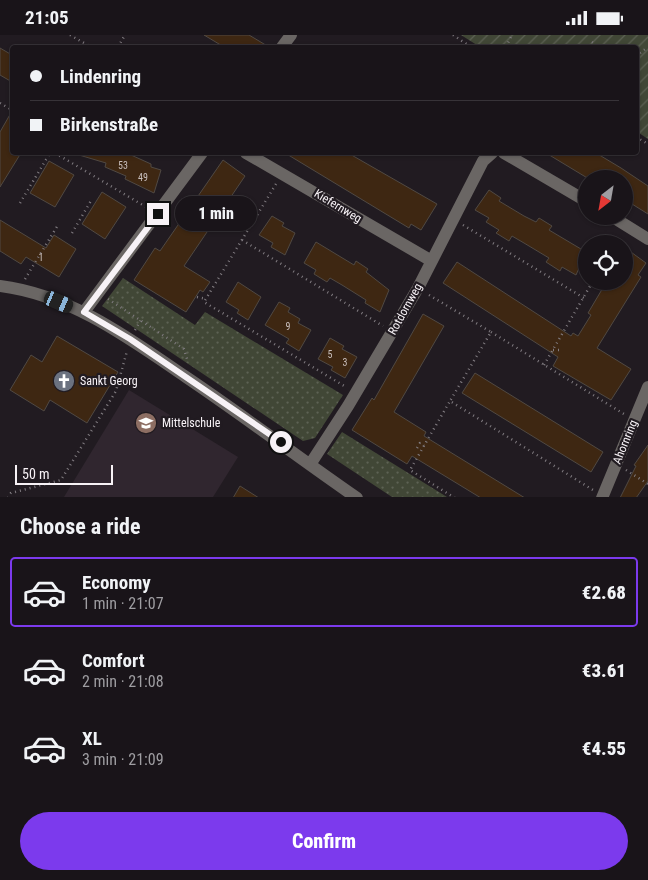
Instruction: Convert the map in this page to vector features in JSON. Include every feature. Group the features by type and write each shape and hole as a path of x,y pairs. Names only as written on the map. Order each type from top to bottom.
{"street":[{"path":"84,312 201,155"},
{"name":"Kiefernweg","path":"250,155 430,260"},
{"name":"Rotdornweg","path":"311,463 356,393 418,288 452,218 483,161 490,155"},
{"path":"507,155 578,196"},
{"path":"625,225 648,239"},
{"path":"0,286 19,288 84,312 130,339 311,463 356,497"},
{"name":"Ahornring","path":"603,497 648,387"}],"path":[{"path":"70,35 87,45"},
{"path":"453,35 468,45"},
{"path":"592,42 596,45"},
{"path":"20,203 49,155"},
{"path":"58,155 158,214"},
{"path":"283,173 204,302 356,393"},
{"path":"72,233 92,199"},
{"path":"452,218 584,298"},
{"path":"19,288 58,225"},
{"path":"242,239 392,332"},
{"path":"418,288 634,420"},
{"path":"544,365 588,290"},
{"path":"99,293 184,349 189,366"},
{"path":"197,297 206,299"},
{"path":"8,497 11,493 61,480 116,391 130,339 141,320"},
{"path":"455,497 410,470 491,332"},
{"path":"552,350 562,350"},
{"path":"450,401 603,497"},
{"path":"417,448 420,443 424,446"},
{"path":"616,465 648,484"}],"shaded area":[{"name":"Mittelschule","path":"129,390 238,457 213,497 64,497"}],"green space":[{"path":"461,35 648,35 648,139 639,133 639,45 477,45"},
{"path":"123,278 195,325 205,312 343,395 315,438 303,441 102,306"},
{"path":"342,432 447,497 392,497 327,454"}],"building":[{"path":"204,35 249,35 266,45 221,45"},
{"path":"0,48 10,54 10,81 0,75"},
{"path":"10,114 10,155 20,155 0,187 0,132"},
{"path":"79,155 131,155 151,164 151,167 161,170 154,193 125,179 126,176 105,167 106,163"},
{"path":"288,155 351,155 437,204 421,230 411,224 409,228"},
{"path":"549,155 599,155 624,170 578,170 578,172"},
{"path":"223,160 245,176 184,266 210,282 203,292 200,290 186,312 134,280 155,248 160,251"},
{"path":"49,161 74,175 55,207 30,193"},
{"path":"633,176 648,186 648,214 633,205"},
{"path":"489,190 501,198 499,201 524,216 536,222 539,218 552,226 549,230 578,247 578,270 576,275 562,267 560,271 546,262 549,258 512,236 509,241 496,233 499,230 486,222 489,218 475,210"},
{"path":"102,192 126,207 105,239 82,224"},
{"path":"272,216 284,223 282,226 295,233 285,255 271,247 273,243 259,235"},
{"path":"0,220 46,248 54,235 76,249 59,277 26,257 21,264 0,251"},
{"path":"316,242 354,265 356,261 368,269 366,272 389,290 380,312 365,303 366,300 330,278 327,282 314,274 316,270 304,263"},
{"path":"633,254 646,263 638,275 641,277 633,290"},
{"path":"457,262 571,336 573,333 578,336 591,315 588,313 602,290 633,290 597,348 631,369 611,400 553,366 558,357 443,283"},
{"path":"238,282 261,297 248,320 237,313 239,310 226,302"},
{"path":"279,302 290,308 288,312 300,319 298,323 311,330 299,351 286,343 289,339 265,325"},
{"path":"423,314 444,326 394,412 426,432 424,436 523,497 479,497 412,456 407,464 352,430 372,398 374,400"},
{"name":"Sankt Georg","path":"57,336 118,372 87,423 50,400 44,411 10,390 31,355 42,362"},
{"path":"330,338 344,346 342,349 357,357 345,378 331,370 333,367 318,359"},
{"path":"475,373 603,452 591,472 462,393"},
{"path":"648,445 648,481 637,497 620,497 636,466 634,465"},
{"path":"240,486 257,497 234,497"}],"place":[{"name":"Sankt Georg","path":"64,381"},
{"name":"Mittelschule","path":"146,423"}],"route":[{"path":"158,214 84,312 130,339 281,442"}]}
